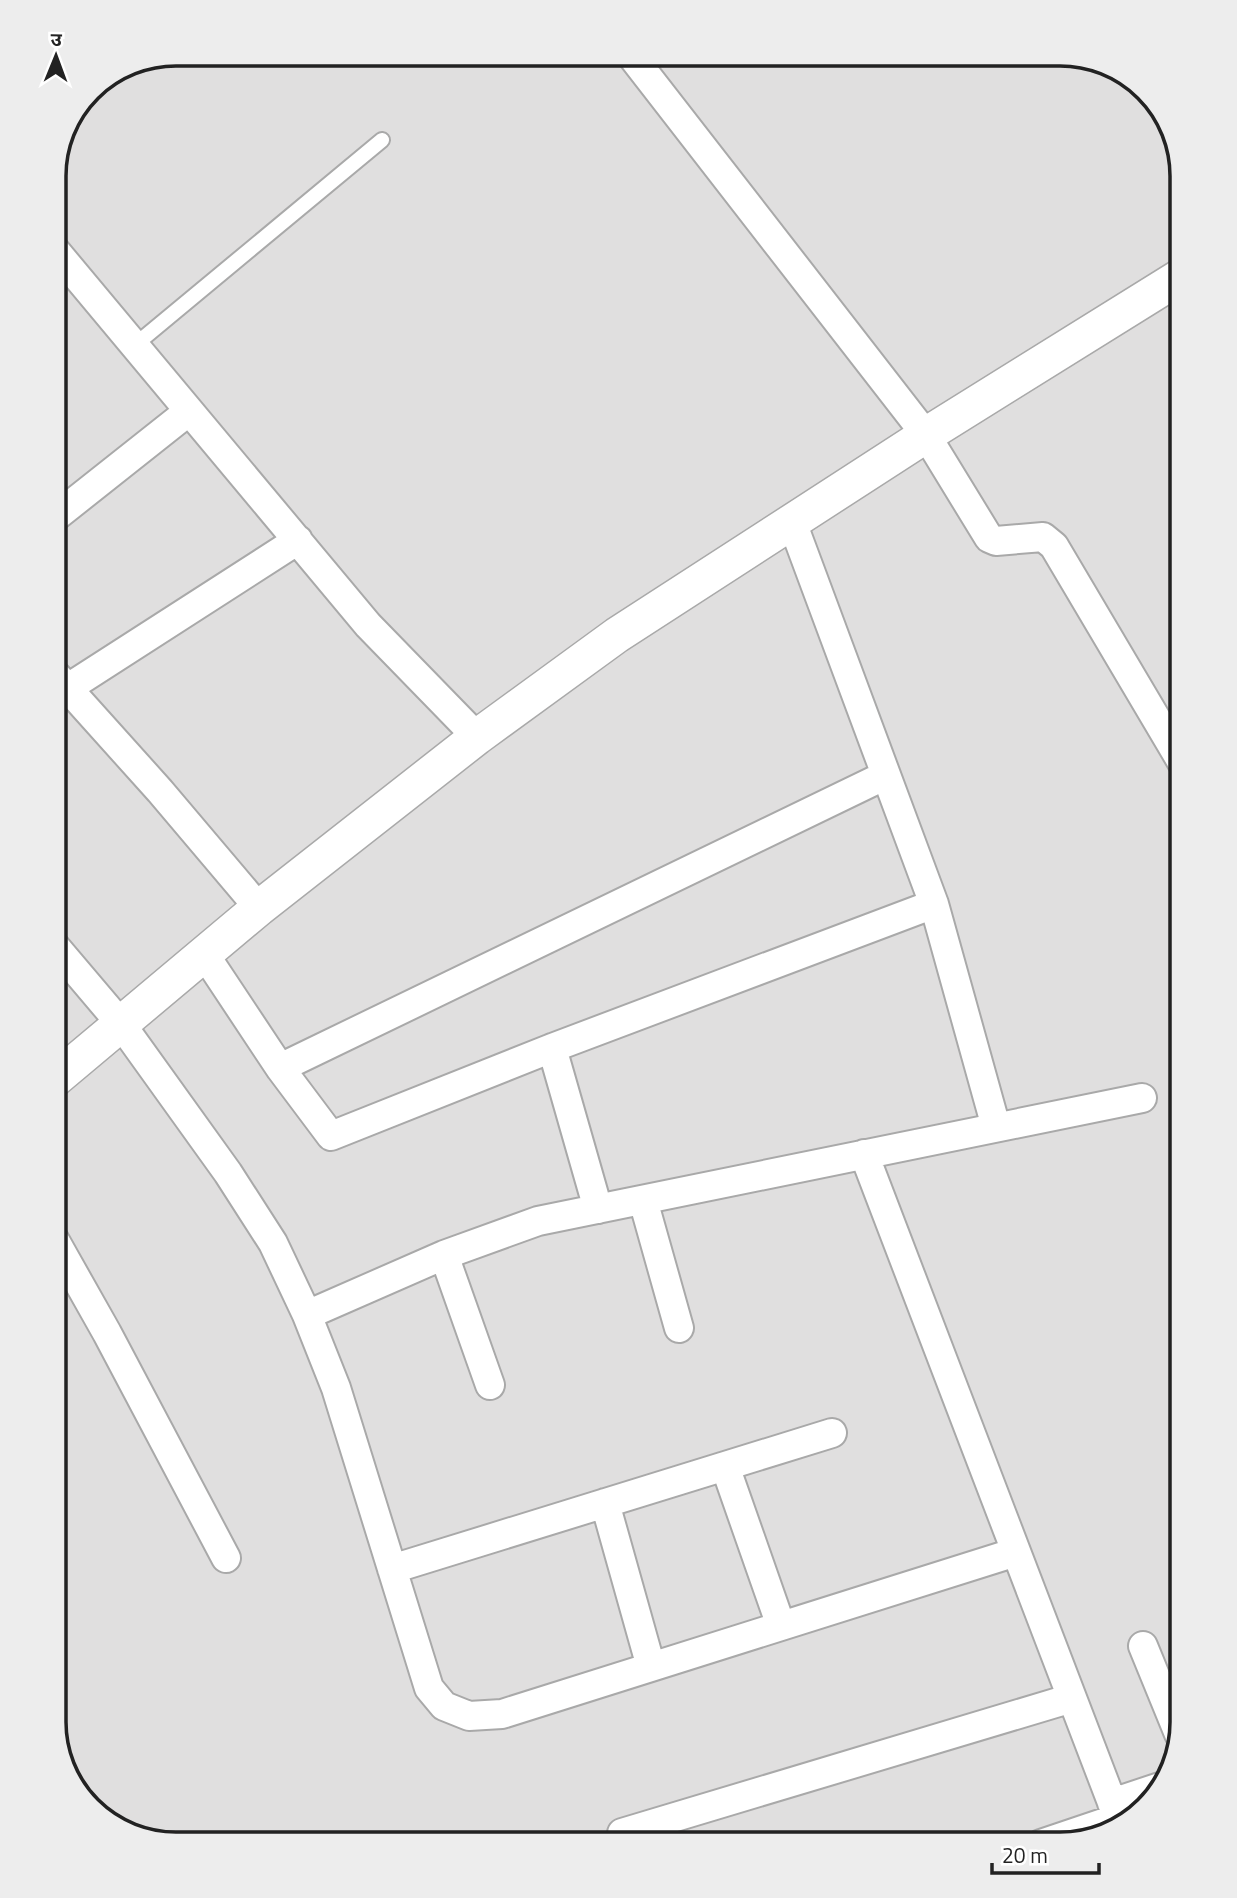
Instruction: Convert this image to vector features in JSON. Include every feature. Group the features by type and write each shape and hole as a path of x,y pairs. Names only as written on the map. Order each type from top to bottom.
{"street":[{"path":"640,67 926,435 989,538 996,541 1043,537 1054,546 1170,742"},
{"path":"67,263 368,625 477,737"},
{"path":"66,1070 260,908 477,737 617,635 926,435 1170,283"},
{"path":"67,508 189,411"},
{"path":"792,522 934,904 996,1127"},
{"path":"67,677 298,540"},
{"path":"67,686 260,908"},
{"path":"281,1068 886,775"},
{"path":"205,956 331,1136 552,1048 934,904"},
{"path":"66,960 121,1024 228,1173 273,1243 307,1315 336,1388 429,1688 444,1706 469,1716 502,1714 1016,1552"},
{"path":"552,1048 598,1209"},
{"path":"307,1315 444,1255 538,1221 1142,1098"},
{"path":"864,1154 1117,1815 1079,1829"},
{"path":"642,1200 680,1328"},
{"path":"444,1255 491,1385"},
{"path":"66,1261 226,1558"},
{"path":"393,1569 832,1433"},
{"path":"725,1466 781,1626"},
{"path":"605,1503 651,1667"},
{"path":"1143,1646 1170,1712"},
{"path":"627,1832 1072,1698"}],"lane":[{"path":"135,345 383,140"}],"shaded area":[{"path":"177,66 1067,67 1096,72 1121,85 1143,104 1159,128 1170,162 1170,1736 1165,1757 1152,1782 1133,1804 1109,1820 1096,1826 1060,1832 170,1831 141,1826 116,1813 94,1794 78,1770 72,1757 66,1721 67,170 70,148 89,110 104,94 135,75"}]}
